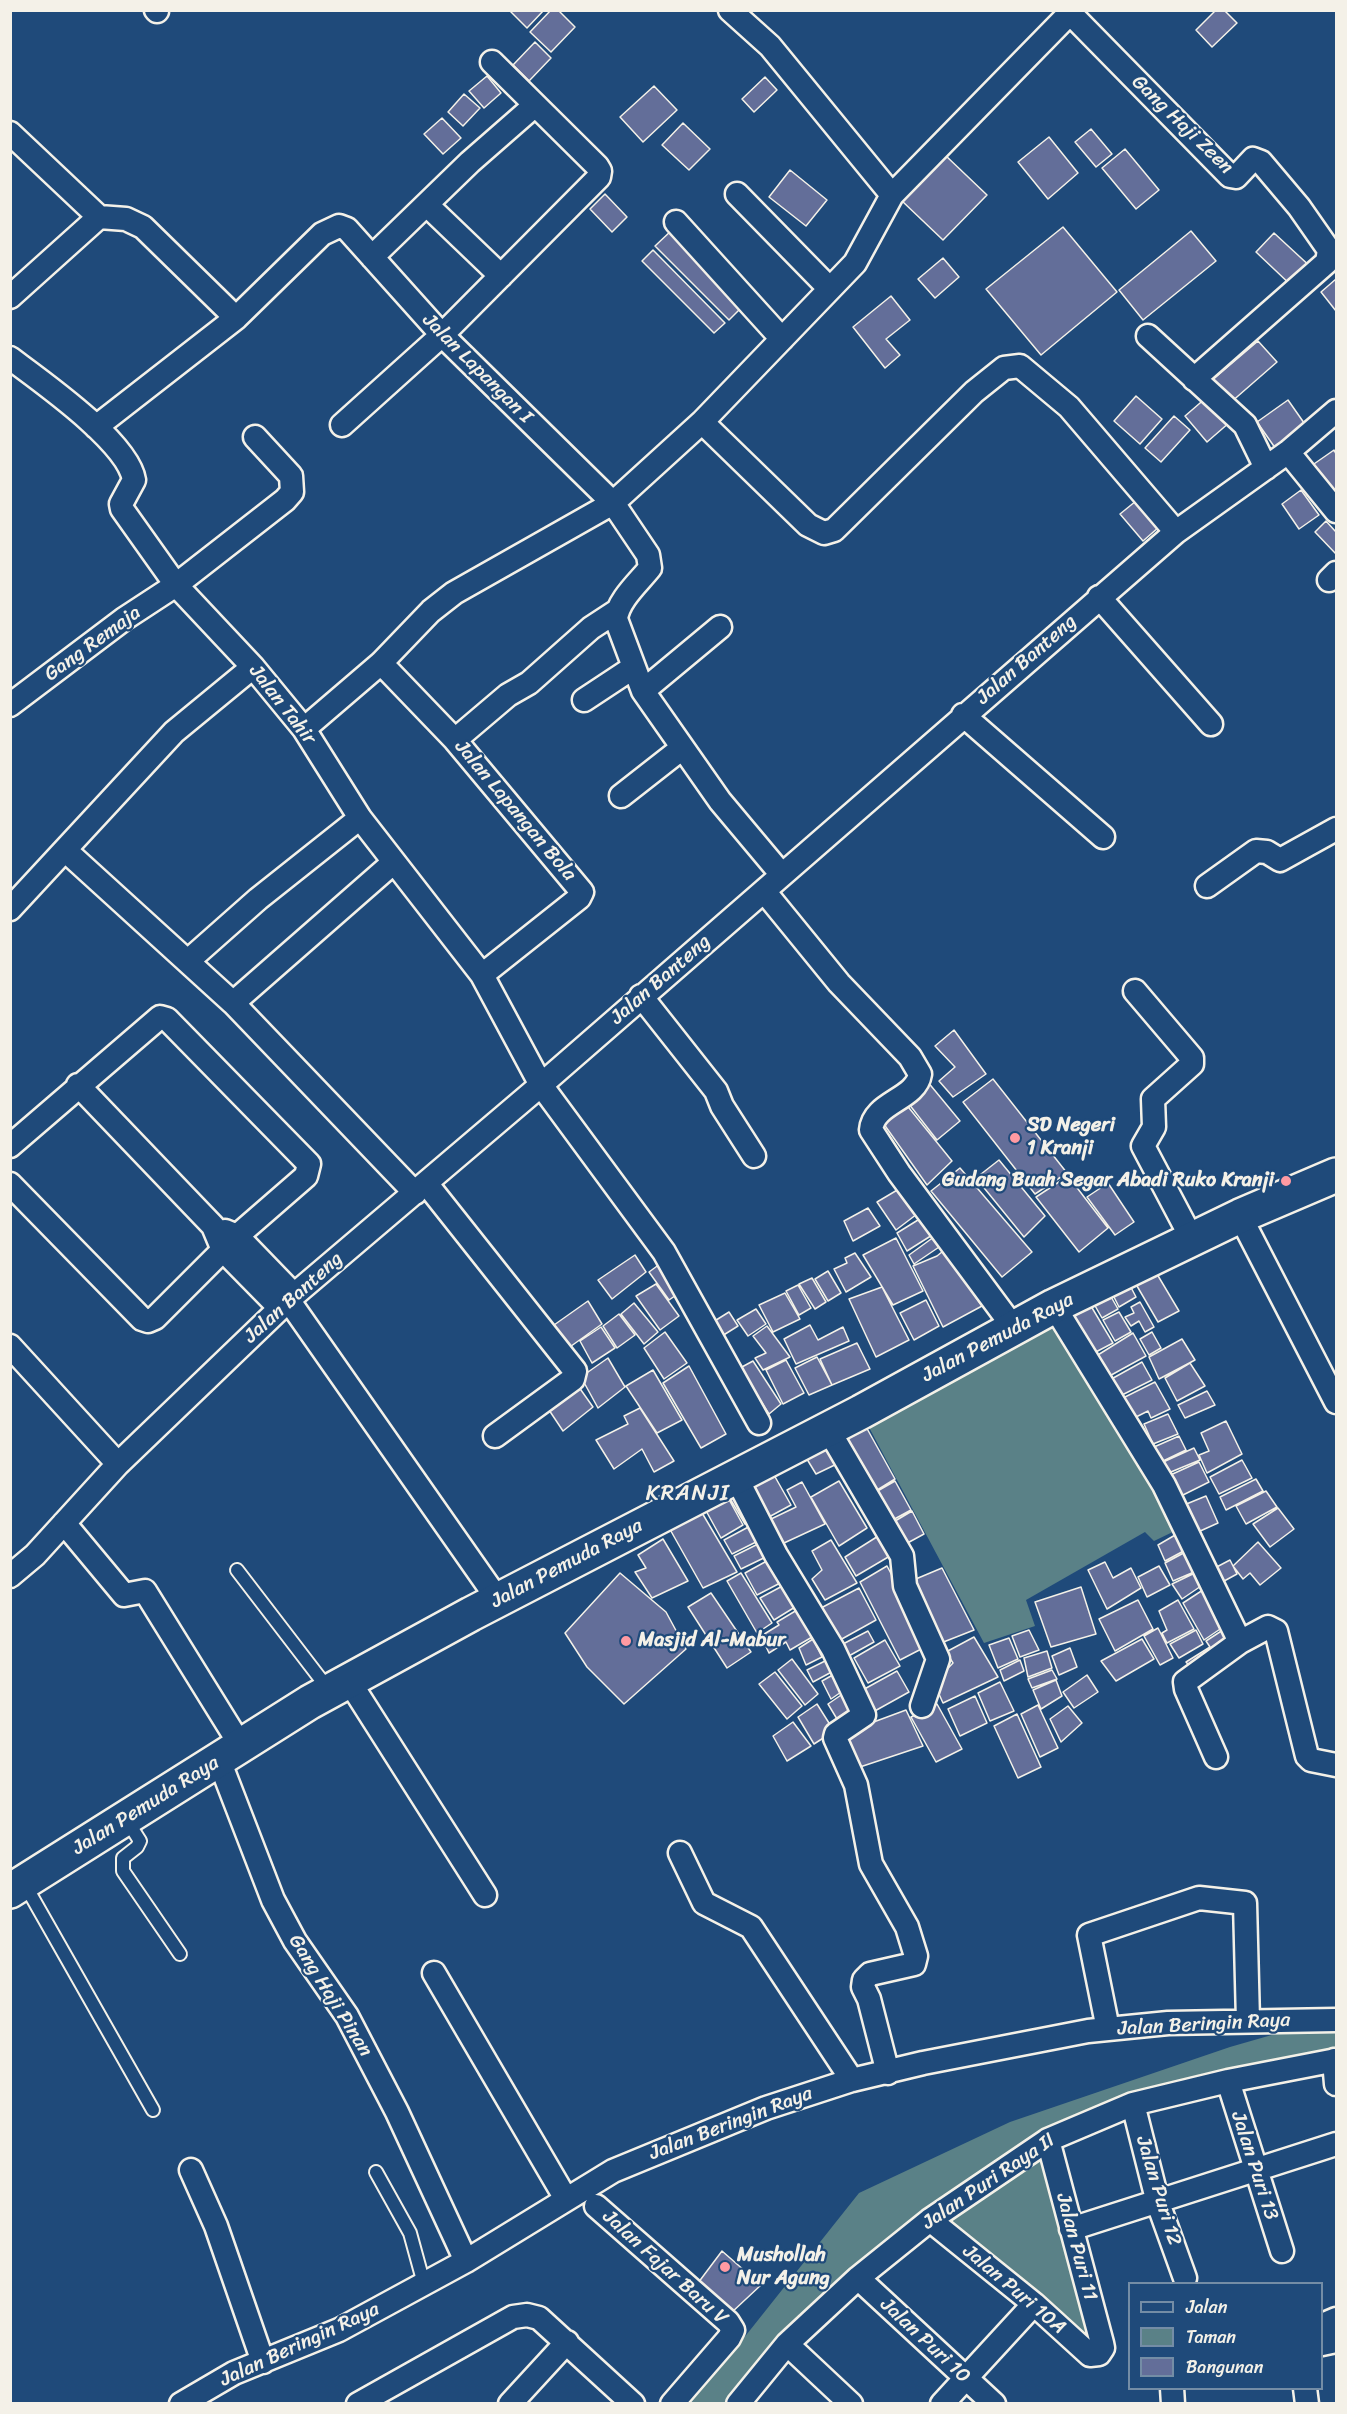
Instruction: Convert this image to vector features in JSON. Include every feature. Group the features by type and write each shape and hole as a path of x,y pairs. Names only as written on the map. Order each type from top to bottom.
{"main road":[{"name":"Jalan Pemuda Raya","path":"17,1887 339,1686 828,1429 1054,1306 1240,1216 1336,1175"}],"street":[{"path":"730,10 770,46 892,195"},
{"path":"304,729 381,663 431,610 454,593 613,503 702,422 855,263 892,195 1070,12"},
{"name":"Gang Haji Zeen","path":"1070,12 1230,176 1236,177 1253,159 1261,162 1299,207 1330,253 1327,262 1194,379"},
{"path":"342,425 442,335 599,177 600,171 492,62"},
{"path":"372,257 470,162 534,106"},
{"path":"10,133 99,217 126,219 142,228 236,318 96,428"},
{"path":"737,194 829,288"},
{"path":"427,205 501,276"},
{"path":"10,297 99,217"},
{"path":"676,222 782,339"},
{"name":"Jalan Lapangan I","path":"236,318 322,234 339,226 347,229 442,335 613,503 651,560 650,568 617,611"},
{"path":"1148,336 1245,425 1266,468"},
{"name":"Jalan Tahir","path":"10,358 96,428 120,452 134,480 121,504 122,509 176,585 253,667 304,729 360,818 482,975 542,1085 664,1252 759,1423"},
{"path":"702,422 808,525 824,532 834,530 974,392 1004,368 1020,366 1069,407 1176,532"},
{"name":"Jalan Banteng","path":"10,1576 35,1556 118,1464 288,1301 542,1085 1099,597 1176,532 1288,452 1336,411"},
{"name":"Gang Remaja","path":"10,705 124,619 176,585 285,500 292,492 291,476 255,437"},
{"path":"1288,452 1336,511"},
{"path":"1099,597 1210,724"},
{"path":"617,611 616,619 643,691 681,749 720,801 782,875"},
{"path":"455,740 508,695 529,682 591,628 617,611"},
{"path":"643,691 720,627"},
{"name":"Jalan Lapangan Bola","path":"381,663 455,740 582,892 579,898 482,975"},
{"path":"10,909 174,732 253,667"},
{"path":"584,700 634,667"},
{"path":"963,715 1103,837"},
{"path":"621,796 681,749"},
{"path":"188,961 258,899 360,818"},
{"path":"1207,886 1257,851 1267,852 1280,860 1336,830"},
{"path":"65,850 166,945 188,961 233,1003 421,1188 575,1371 573,1379 495,1436"},
{"path":"233,1003 394,862"},
{"path":"764,891 839,983 914,1063 920,1074 916,1085 876,1115 871,1130 899,1173 1014,1328"},
{"path":"1135,991 1192,1058 1192,1064 1153,1099 1154,1127 1143,1146 1192,1239"},
{"path":"641,996 716,1091 722,1106 754,1156"},
{"path":"10,1146 154,1019 160,1017 167,1019 309,1164 306,1176 230,1243 155,1318 148,1321 142,1319 10,1184"},
{"path":"78,1086 288,1301 499,1601"},
{"path":"1240,1216 1336,1402"},
{"path":"1054,1306 1164,1485 1240,1642"},
{"path":"10,1346 118,1464"},
{"path":"828,1429 902,1556 905,1586 938,1659 922,1706"},
{"path":"735,1476 776,1555 833,1649 864,1715 862,1719 836,1734 835,1738 856,1785 872,1864 907,1927 916,1956 914,1964 870,1974 864,1980 862,1987 869,1999 888,2073"},
{"name":"Gang Haji Pinan","path":"64,1523 124,1594 145,1590 230,1753 273,1900 295,1941 347,2016 397,2112 466,2261"},
{"path":"1216,1757 1185,1682 1240,1642 1268,1627 1274,1628 1307,1756 1311,1760 1336,1765"},
{"path":"339,1686 485,1895"},
{"path":"680,1853 704,1903 751,1927 852,2080"},
{"path":"1108,2029 1089,1935 1199,1898 1245,1903 1248,2021"},
{"path":"434,1973 566,2199"},
{"name":"Jalan Beringin Raya","path":"182,2403 234,2373 339,2330 466,2261 613,2170 766,2108 852,2080 1001,2046 1108,2029 1168,2023 1336,2020"},
{"path":"1335,2060 1336,2084"},
{"name":"Jalan Puri Raya II","path":"738,2403 787,2344 858,2278 930,2220 1048,2140 1133,2104 1228,2081 1335,2060"},
{"name":"Jalan Puri 13","path":"1228,2081 1282,2251"},
{"name":"Jalan Puri 12","path":"1133,2104 1158,2203 1185,2278"},
{"name":"Jalan Puri 11","path":"1048,2140 1102,2343 1099,2354"},
{"path":"1071,2229 1158,2203 1336,2144"},
{"path":"191,2170 216,2226 263,2362"},
{"name":"Jalan Fajar Baru V","path":"597,2206 728,2322 733,2330 729,2338 672,2403"},
{"name":"Jalan Puri 10A","path":"930,2220 1034,2304 1090,2355 1099,2354"},
{"name":"Jalan Puri 10","path":"858,2278 965,2379 994,2403"},
{"path":"942,2403 1034,2304"},
{"path":"358,2403 513,2317 527,2314 539,2318 633,2403"},
{"path":"510,2403 567,2342"},
{"path":"787,2344 851,2403"}],"lane":[{"path":"237,1570 339,1686"},
{"path":"125,1818 140,1840 137,1847 123,1858 121,1864 123,1871 180,1954"},
{"path":"17,1887 153,2110"},
{"path":"376,2172 410,2233 424,2284"}],"green space":[{"path":"1053,1316 1179,1529 1154,1541 1145,1532 1026,1600 1035,1626 984,1643 864,1418"},
{"path":"1336,2026 1336,2056 1043,2135 781,2339 726,2403 683,2404 743,2339 859,2193 1010,2122 1230,2047 1296,2028"},
{"path":"1043,2147 1099,2347 938,2220"}],"building":[{"path":"509,10 544,10 527,28"},
{"path":"551,10 558,10 575,27 551,52 530,32"},
{"path":"1216,10 1224,10 1237,23 1212,47 1196,30"},
{"path":"535,42 551,58 529,81 513,65"},
{"path":"487,76 501,93 484,108 469,91"},
{"path":"765,77 777,90 754,112 742,99"},
{"path":"654,86 677,110 643,142 620,117"},
{"path":"464,94 480,108 463,126 448,112"},
{"path":"442,118 461,138 443,154 424,134"},
{"path":"683,123 710,149 689,170 662,145"},
{"path":"1091,129 1112,154 1096,167 1075,142"},
{"path":"1049,137 1078,173 1048,199 1018,162"},
{"path":"1125,149 1159,190 1136,209 1102,168"},
{"path":"945,155 987,195 943,240 902,201"},
{"path":"790,170 827,200 806,226 769,197"},
{"path":"605,194 627,217 612,232 590,209"},
{"path":"1063,227 1117,292 1041,355 986,289"},
{"path":"673,229 746,303 729,320 655,246"},
{"path":"1191,231 1216,261 1143,320 1119,290"},
{"path":"1274,233 1313,269 1294,288 1256,252"},
{"path":"653,250 725,323 714,333 642,261"},
{"path":"943,258 959,277 935,298 918,279"},
{"path":"1336,279 1336,311 1321,292"},
{"path":"891,296 910,320 886,339 900,355 885,368 853,327"},
{"path":"1258,341 1277,362 1230,403 1211,381"},
{"path":"1136,396 1162,419 1140,444 1114,421"},
{"path":"1207,397 1230,422 1207,442 1185,416"},
{"path":"1288,400 1309,430 1278,452 1257,422"},
{"path":"1174,416 1190,430 1161,462 1145,448"},
{"path":"1334,450 1336,489 1330,493 1311,466"},
{"path":"1301,490 1319,515 1299,529 1282,504"},
{"path":"1136,501 1159,527 1143,541 1120,514"},
{"path":"1326,521 1336,532 1336,554 1315,532"},
{"name":"SD Negeri 1 Kranji","path":"954,1030 986,1074 953,1097 939,1081 955,1067 935,1046"},
{"name":"SD Negeri 1 Kranji","path":"993,1079 1067,1173 1035,1194 963,1102"},
{"path":"927,1081 960,1121 937,1140 905,1099"},
{"path":"905,1103 952,1161 927,1185 881,1120"},
{"name":"SD Negeri 1 Kranji","path":"999,1160 1045,1216 1024,1237 976,1178"},
{"name":"SD Negeri 1 Kranji","path":"960,1168 1032,1252 1002,1277 931,1191"},
{"name":"SD Negeri 1 Kranji","path":"1068,1176 1108,1228 1079,1252 1036,1197"},
{"path":"1108,1183 1134,1222 1115,1235 1087,1197"},
{"path":"904,1186 921,1211 896,1230 877,1202"},
{"path":"868,1208 880,1226 853,1241 844,1221"},
{"path":"926,1215 937,1232 907,1251 897,1233"},
{"path":"938,1234 945,1243 914,1264 909,1255"},
{"path":"896,1238 923,1291 893,1305 863,1255"},
{"path":"948,1247 961,1276 982,1306 943,1327 913,1266 937,1256"},
{"path":"855,1253 871,1277 846,1292 834,1269 847,1263 845,1258"},
{"path":"635,1255 646,1272 612,1299 598,1280"},
{"path":"664,1261 682,1291 669,1300 649,1272"},
{"path":"1151,1264 1179,1311 1158,1322 1130,1274"},
{"path":"828,1271 841,1293 828,1301 815,1279"},
{"path":"1125,1276 1136,1297 1119,1307 1108,1285"},
{"path":"812,1278 826,1302 815,1309 799,1284"},
{"path":"656,1284 679,1316 660,1330 636,1296"},
{"path":"798,1285 811,1308 799,1315 786,1291"},
{"path":"882,1287 909,1340 876,1357 849,1299"},
{"path":"1106,1288 1118,1309 1102,1318 1090,1297"},
{"path":"785,1293 800,1319 773,1332 759,1305"},
{"path":"1085,1296 1113,1343 1092,1354 1064,1306"},
{"path":"926,1300 939,1326 914,1340 900,1313"},
{"path":"588,1301 602,1324 567,1349 554,1325"},
{"path":"1140,1302 1154,1327 1145,1332 1139,1321 1131,1326 1125,1317 1134,1313 1131,1307"},
{"path":"634,1303 658,1332 644,1344 621,1314"},
{"path":"756,1309 766,1324 748,1336 737,1320"},
{"path":"729,1312 738,1326 722,1336 713,1322"},
{"path":"1119,1312 1131,1332 1115,1341 1103,1320"},
{"path":"619,1314 635,1335 617,1348 603,1326"},
{"path":"810,1325 818,1340 843,1327 849,1341 796,1364 784,1339"},
{"path":"767,1326 790,1357 763,1370 755,1358 766,1353 753,1336"},
{"path":"601,1327 615,1348 592,1363 580,1341"},
{"path":"665,1332 687,1363 664,1379 644,1348"},
{"path":"1152,1332 1161,1348 1149,1355 1140,1339"},
{"path":"1133,1333 1146,1356 1104,1379 1093,1358"},
{"path":"1182,1339 1195,1360 1159,1379 1149,1357"},
{"path":"857,1343 870,1369 832,1385 820,1359"},
{"path":"817,1357 832,1385 809,1395 795,1368"},
{"path":"608,1358 625,1387 598,1408 581,1377"},
{"path":"786,1360 804,1393 783,1404 766,1370"},
{"path":"753,1361 781,1404 769,1414 740,1368"},
{"path":"1142,1362 1152,1380 1116,1398 1106,1382"},
{"path":"1190,1363 1205,1386 1177,1401 1165,1378"},
{"path":"689,1366 726,1434 701,1448 663,1383"},
{"path":"653,1370 682,1420 657,1433 626,1386"},
{"path":"1155,1382 1170,1409 1151,1418 1148,1411 1128,1421 1117,1401"},
{"path":"576,1383 593,1407 563,1431 545,1404"},
{"path":"1207,1391 1215,1405 1185,1418 1178,1405"},
{"path":"640,1408 674,1461 654,1472 642,1449 614,1469 596,1440 628,1424 624,1416"},
{"path":"1168,1414 1178,1434 1153,1444 1144,1424"},
{"path":"860,1416 895,1479 874,1492 836,1428"},
{"path":"1226,1421 1242,1454 1207,1473 1199,1455 1209,1451 1201,1433"},
{"path":"827,1432 843,1461 816,1474 799,1446"},
{"path":"1179,1436 1186,1450 1161,1462 1154,1447"},
{"path":"1194,1448 1200,1460 1166,1474 1161,1463"},
{"path":"1242,1460 1252,1478 1219,1494 1210,1477"},
{"path":"1199,1462 1209,1482 1177,1498 1166,1477"},
{"path":"774,1475 791,1505 767,1518 748,1487"},
{"path":"1256,1479 1263,1491 1226,1510 1220,1497"},
{"path":"839,1481 867,1528 839,1546 811,1497"},
{"path":"895,1481 911,1510 889,1522 874,1493"},
{"path":"802,1482 825,1524 784,1543 769,1520 796,1507 787,1490"},
{"path":"721,1485 743,1525 721,1538 699,1498"},
{"path":"722,1485 755,1519 745,1524"},
{"path":"1266,1491 1277,1507 1246,1524 1236,1506"},
{"path":"1206,1496 1218,1523 1198,1532 1184,1505"},
{"path":"695,1501 737,1572 703,1588 663,1517"},
{"path":"1278,1508 1294,1529 1270,1547 1253,1524"},
{"path":"912,1511 924,1534 902,1546 890,1524"},
{"path":"754,1524 762,1539 732,1554 724,1540"},
{"path":"1182,1531 1191,1547 1165,1561 1158,1545"},
{"path":"883,1533 895,1553 856,1576 845,1557"},
{"path":"663,1539 688,1581 652,1598 635,1572 646,1568 638,1555"},
{"path":"831,1540 857,1583 825,1600 812,1579 822,1570 812,1551"},
{"path":"764,1541 772,1554 741,1569 734,1556"},
{"path":"1258,1542 1281,1568 1260,1585 1250,1573 1243,1579 1233,1566"},
{"path":"1191,1549 1201,1569 1173,1581 1165,1563"},
{"path":"774,1557 786,1580 757,1595 745,1573"},
{"path":"1230,1560 1237,1574 1215,1586 1209,1571"},
{"path":"1105,1562 1113,1578 1131,1568 1141,1588 1107,1609 1088,1570"},
{"path":"887,1566 929,1645 900,1660 860,1582"},
{"path":"1159,1566 1170,1585 1147,1597 1138,1577"},
{"path":"942,1568 974,1630 941,1643 911,1581"},
{"path":"1201,1570 1207,1582 1182,1599 1172,1584"},
{"name":"Masjid Al-Mabur","path":"620,1573 666,1612 686,1649 624,1704 587,1667 565,1633"},
{"path":"741,1573 772,1623 757,1633 727,1581"},
{"path":"788,1583 800,1604 774,1620 760,1598"},
{"path":"1209,1586 1229,1623 1204,1640 1183,1603"},
{"path":"1081,1587 1096,1634 1051,1647 1035,1602"},
{"path":"859,1588 876,1620 840,1640 821,1608"},
{"path":"711,1593 751,1652 727,1668 688,1607"},
{"path":"1138,1600 1153,1629 1115,1651 1099,1619"},
{"path":"1178,1600 1194,1629 1167,1643 1162,1633 1167,1630 1159,1611"},
{"path":"802,1607 819,1633 790,1650 786,1642 769,1653 761,1636 779,1625 777,1622"},
{"path":"1229,1626 1238,1642 1194,1671 1186,1662 1210,1647 1206,1641"},
{"path":"1158,1628 1173,1658 1160,1665 1144,1636"},
{"path":"1029,1630 1039,1650 1020,1657 1012,1636"},
{"path":"1196,1630 1203,1644 1179,1658 1170,1644"},
{"path":"868,1631 874,1642 847,1657 841,1645"},
{"path":"974,1637 998,1677 943,1703 934,1683 953,1663 946,1652"},
{"path":"1009,1638 1018,1659 998,1668 989,1645"},
{"path":"813,1639 822,1657 806,1665 799,1648"},
{"path":"1142,1639 1154,1659 1116,1681 1101,1661"},
{"path":"885,1640 900,1666 868,1683 854,1658"},
{"path":"1070,1648 1077,1667 1059,1675 1052,1656"},
{"path":"1047,1651 1052,1668 1028,1677 1024,1658"},
{"path":"833,1657 839,1668 813,1682 807,1670"},
{"path":"792,1659 818,1694 805,1705 778,1670"},
{"path":"1020,1660 1024,1671 1004,1681 1000,1670"},
{"path":"1052,1670 1057,1679 1032,1688 1028,1679"},
{"path":"897,1671 909,1692 873,1712 859,1692"},
{"path":"775,1672 802,1706 787,1719 759,1684"},
{"path":"838,1672 847,1688 831,1699 822,1681"},
{"path":"1087,1675 1098,1692 1074,1708 1063,1692"},
{"path":"1056,1680 1062,1696 1041,1709 1033,1690"},
{"path":"1000,1682 1014,1711 990,1721 978,1693"},
{"path":"847,1691 856,1707 837,1719 828,1704"},
{"path":"975,1696 987,1723 960,1736 948,1709"},
{"path":"817,1704 834,1731 814,1744 798,1717"},
{"path":"937,1704 962,1749 936,1762 911,1717"},
{"path":"1038,1705 1058,1748 1040,1757 1021,1714"},
{"path":"1068,1706 1082,1723 1061,1742 1050,1719"},
{"path":"906,1710 923,1746 860,1767 844,1733"},
{"path":"1017,1714 1041,1767 1018,1778 994,1726"},
{"path":"793,1722 811,1746 787,1761 773,1736"},
{"name":"Mushollah Nur Agung","path":"722,2251 761,2285 731,2313 698,2283"}],"place":[{"name":"SD Negeri 1 Kranji","path":"1015,1138"},
{"name":"Gudang Buah Segar Abadi Ruko Kranji","path":"1286,1181"},
{"name":"Masjid Al-Mabur","path":"626,1641"},
{"name":"Mushollah Nur Agung","path":"725,2267"}],"district":[{"name":"KRANJI","path":"688,1494"}]}
